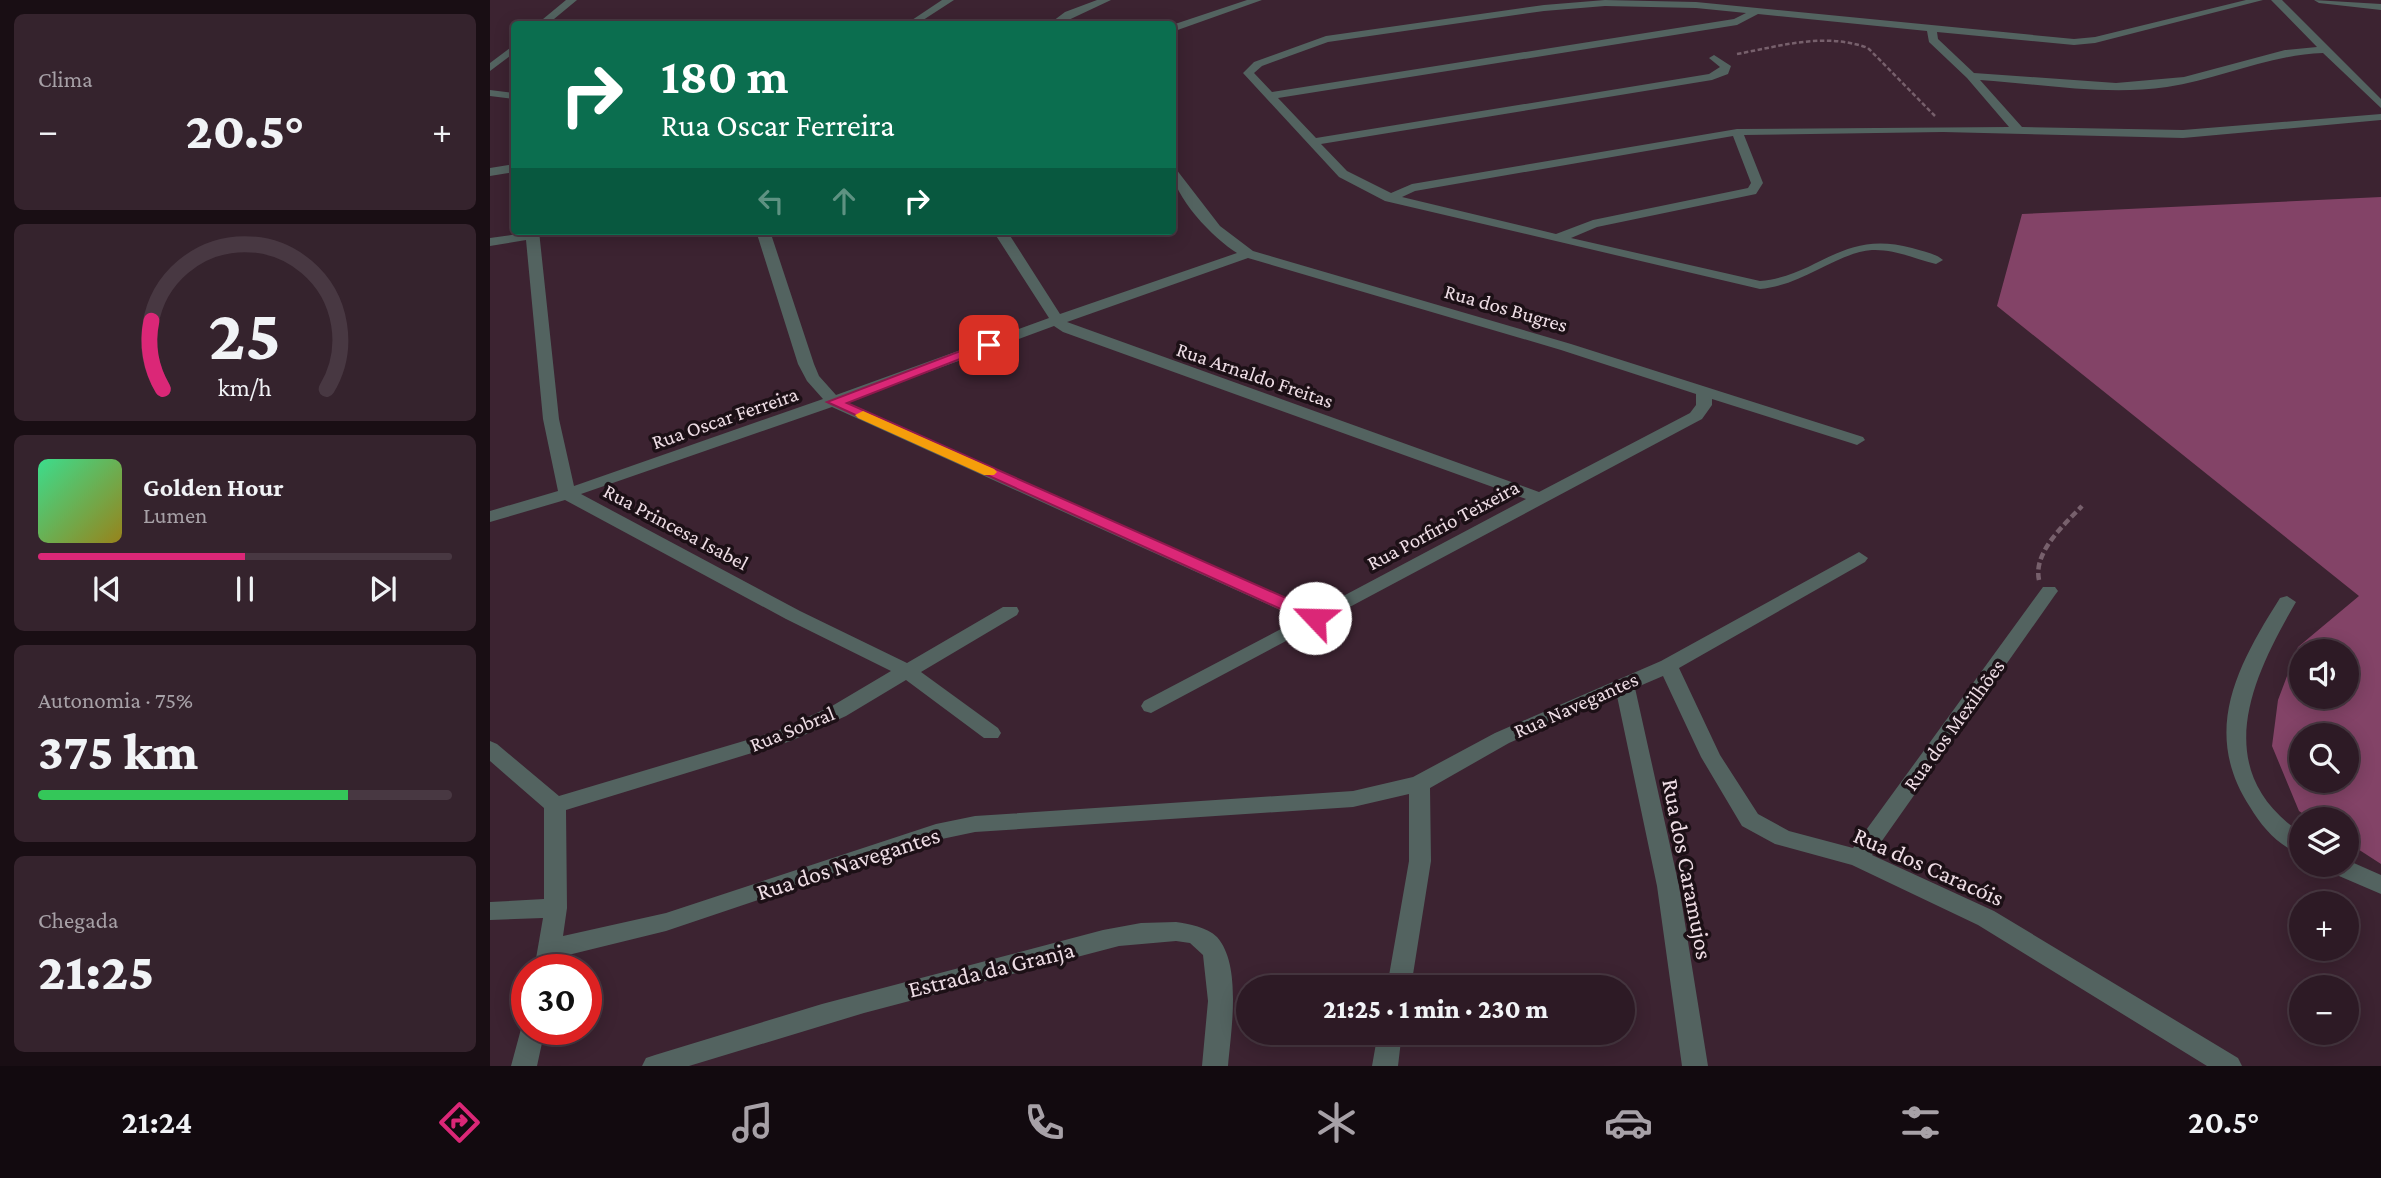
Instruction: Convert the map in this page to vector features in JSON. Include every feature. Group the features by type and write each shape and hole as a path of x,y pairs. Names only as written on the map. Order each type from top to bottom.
{"street":[{"path":"546,21 572,0"},
{"path":"916,21 949,0"},
{"path":"1058,21 1069,13 1105,0"},
{"path":"1176,28 1257,0"},
{"path":"1936,260 1901,250 1861,248 1786,282 1760,285 1388,198 1343,174 1249,75 1251,68 1326,39 1584,4 1672,4 2082,42 2258,0"},
{"path":"2276,0 2381,105"},
{"path":"2319,0 2381,7"},
{"path":"1268,96 1737,22 1756,11"},
{"path":"1932,29 1933,40 1971,76 2018,130"},
{"path":"490,68 511,50"},
{"path":"1971,76 2087,86 2146,86 2191,79 2288,53 2326,50"},
{"path":"1312,142 1712,77 1721,74 1726,66 1714,58"},
{"path":"490,93 511,96"},
{"path":"1388,198 1412,188 1737,132 1943,129 2195,134 2381,117"},
{"path":"1557,239 1593,224 1752,191 1757,183 1737,132"},
{"path":"490,172 511,168"},
{"name":"Rua dos Bugres","path":"1176,177 1215,229 1233,246 1248,254 1566,347 1857,440"},
{"path":"490,242 523,235"},
{"path":"532,235 551,419 567,494"},
{"path":"764,235 809,371 822,391 834,402 1315,618"},
{"path":"1003,235 1058,322"},
{"name":"Rua Oscar Ferreira","path":"490,517 567,494 834,402 943,360 1248,254"},
{"name":"Rua Arnaldo Freitas","path":"1058,322 1095,341 1542,499"},
{"name":"Rua Porfirio Teixeira","path":"1151,706 1696,416 1704,405 1704,393"},
{"name":"Rua Princesa Isabel","path":"567,494 793,615 907,671 991,733"},
{"name":"Rua Navegantes","path":"1278,806 1353,799 1419,784 1502,738 1668,666 1859,558"},
{"name":"Rua dos Mexilhões","path":"1857,858 2049,591"},
{"path":"2287,601 2256,653 2232,727 2236,753 2248,786 2269,820 2289,836"},
{"name":"Rua Sobral","path":"555,805 784,736 839,711 1010,611"},
{"name":"Rua dos Caracóis","path":"1668,666 1711,757 1750,820 1783,838 1857,858 1986,918 2229,1066"},
{"name":"Rua dos Caramujos","path":"1624,683 1668,886 1695,1066"},
{"path":"490,749 555,805 556,908 550,954"},
{"path":"1401,975 1419,882 1424,826 1419,784"},
{"name":"Rua dos Navegantes","path":"565,954 936,832 975,824 1278,806"},
{"path":"2359,875 2381,885"},
{"path":"490,911 556,908"},
{"name":"Estrada da Granja","path":"654,1066 694,1059 844,1006 1120,936 1171,932 1195,935 1210,944 1217,958 1219,1021 1215,1066"},
{"path":"524,1066 529,1045"},
{"path":"1385,1066 1389,1045"}],"path":[{"path":"1714,58 1825,40 1859,44 1868,48 1934,114 1943,129"},
{"path":"2049,591 2036,576 2036,569 2059,531 2082,506"}],"shaded area":[{"path":"2381,197 2381,864 2359,850 2359,807 2297,807 2292,793 2359,793 2359,723 2289,723 2289,787 2272,746 2278,700 2289,671 2289,709 2359,709 2359,639 2308,639 2359,596 1997,306 2022,214"}],"slow traffic":[{"path":"863,415 989,472"}],"route":[{"path":"989,345 834,402 1315,618"}]}
